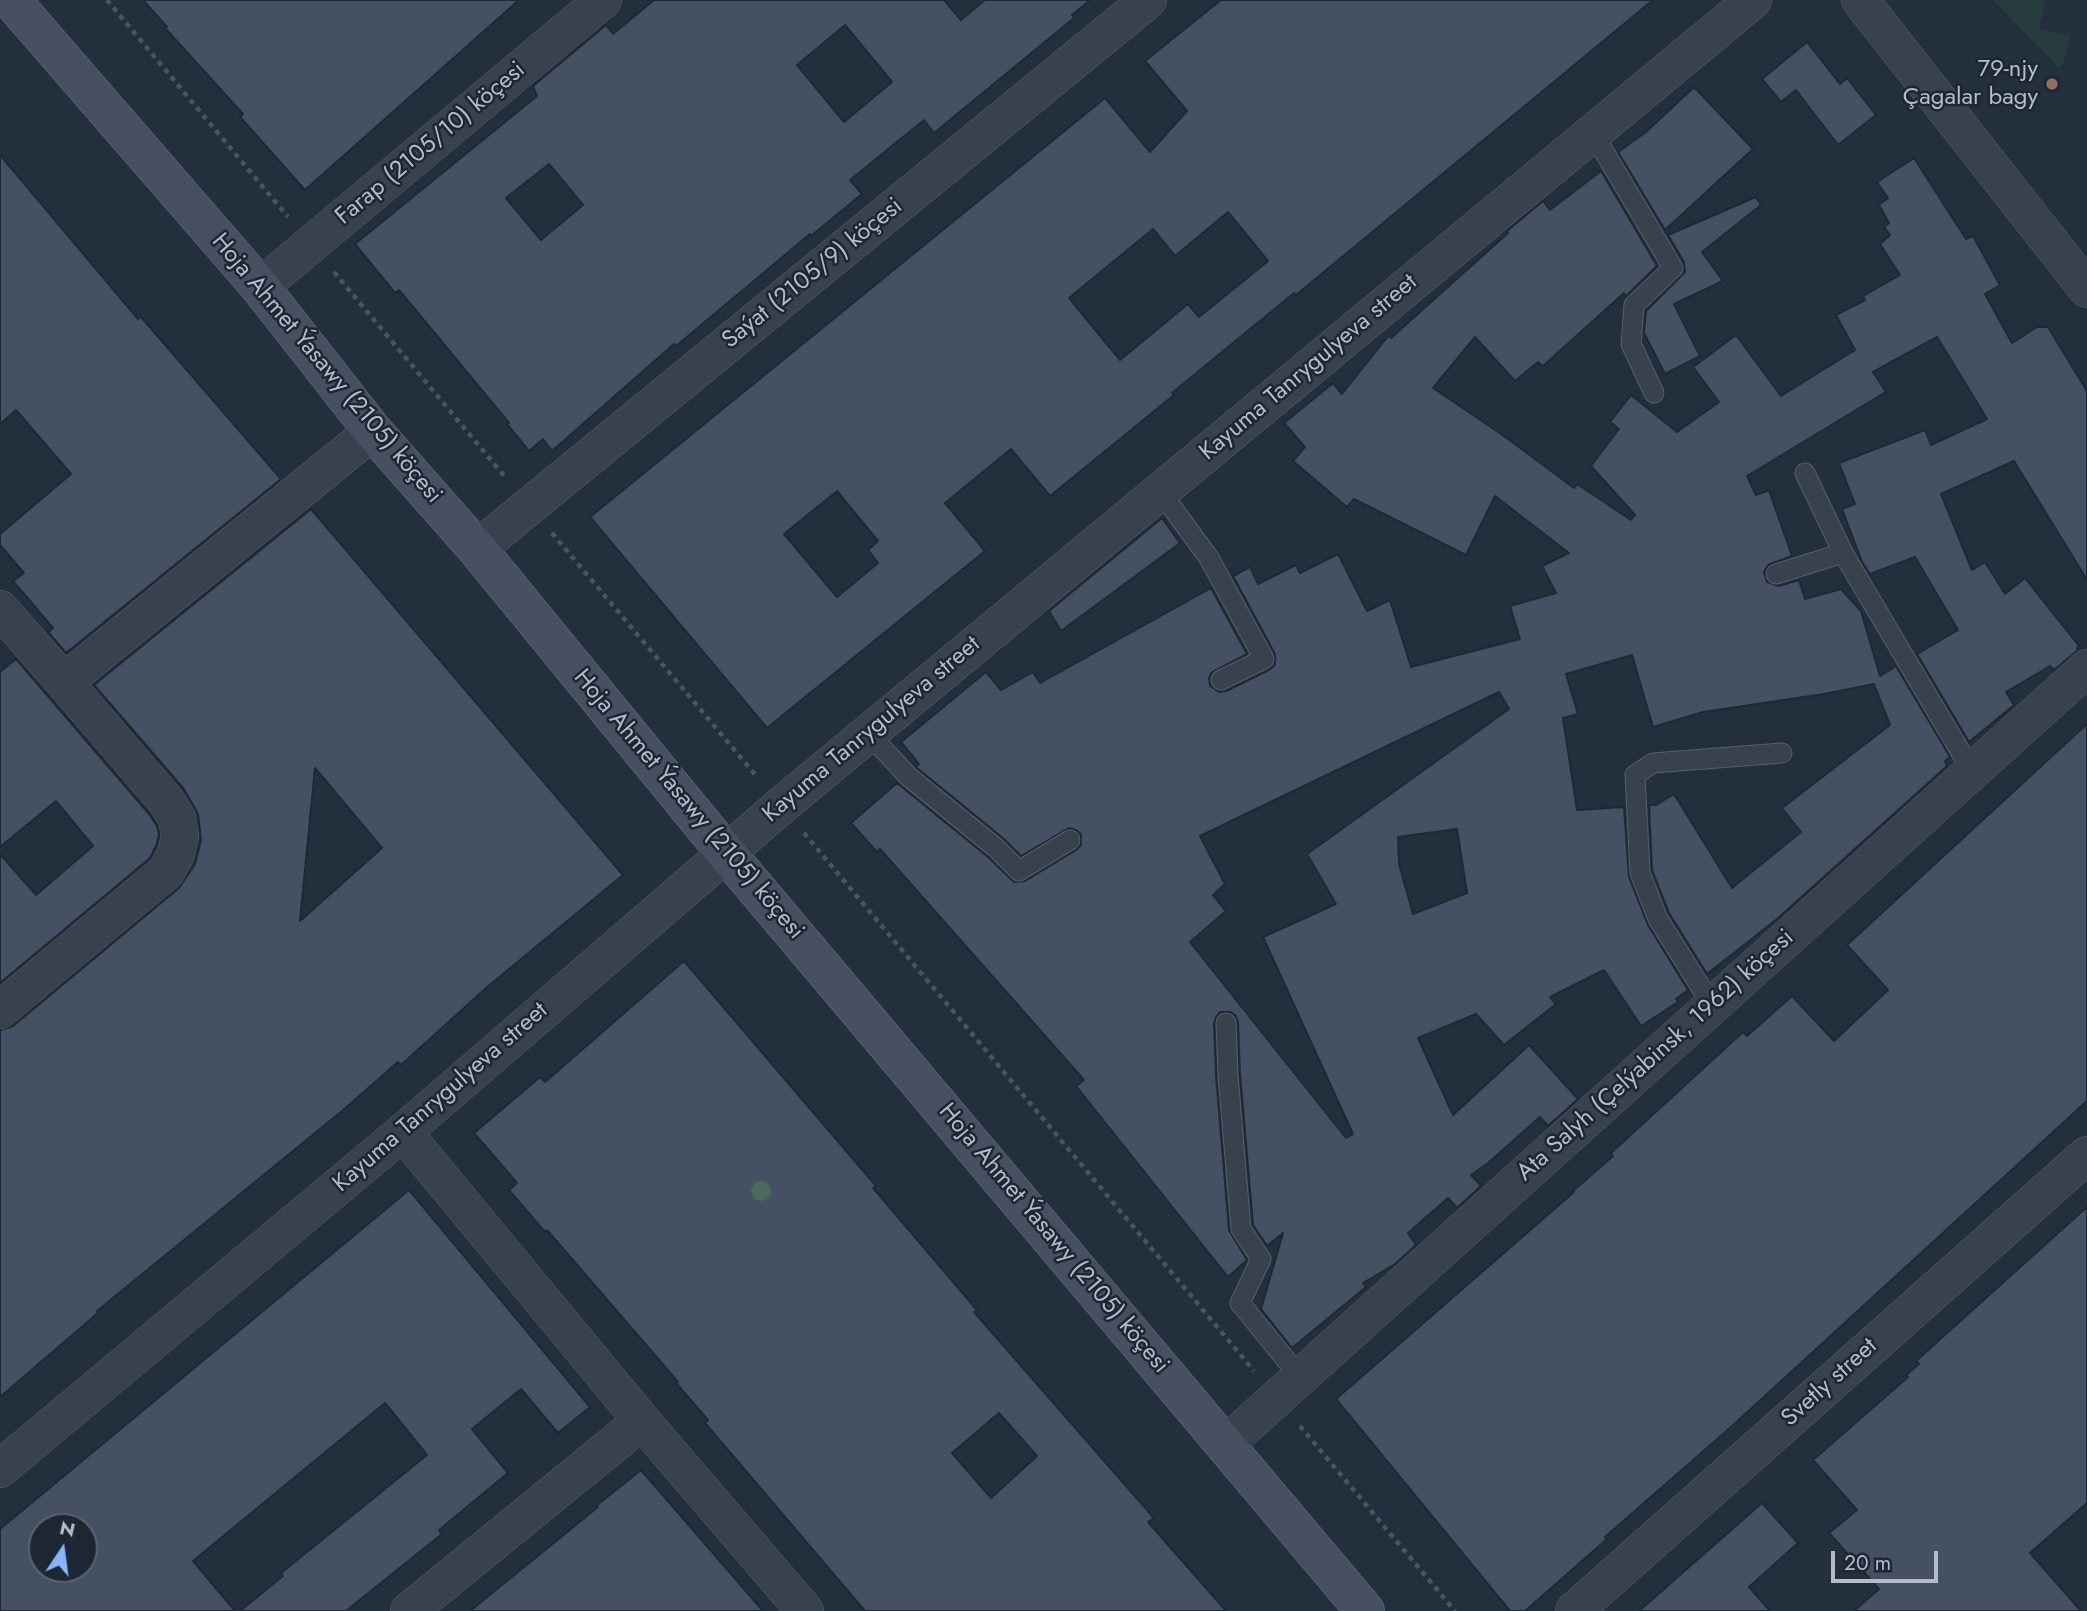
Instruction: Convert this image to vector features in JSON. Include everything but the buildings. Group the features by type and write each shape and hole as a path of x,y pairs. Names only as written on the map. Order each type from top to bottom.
{"street":[{"name":"Hoja Ahmet Ýasawy (2105) köçesi","path":"11,0 260,287 373,431 477,549 726,853 1365,1611"},
{"name":"Farap (2105/10) köçesi","path":"260,287 603,0"},
{"name":"Saýat (2105/9) köçesi","path":"477,549 1148,0"},
{"name":"Kayuma Tanrygulyeva street","path":"0,1469 403,1132 868,733 1753,0"},
{"path":"1860,0 2087,289"},
{"path":"65,682 373,431"},
{"path":"0,609 166,801 177,818 180,836 176,854 166,872 0,1010"},
{"name":"Ata Salyh (Çelýabinsk, 1962) köçesi","path":"1226,1444 2087,668"},
{"path":"403,1132 642,1421 805,1611"},
{"name":"Svetly street","path":"1574,1611 2087,1155"},
{"path":"409,1611 642,1421"}],"lane":[{"path":"1592,133 1673,268 1634,305 1631,344 1654,393"},
{"path":"1805,473 1843,553 1972,771"},
{"path":"1160,491 1209,558 1264,659 1222,680"},
{"path":"1776,574 1843,553"},
{"path":"868,733 909,776 996,848 1019,871 1070,840"},
{"path":"1712,1005 1658,919 1640,873 1635,775 1653,763 1782,753"},
{"path":"1226,1023 1241,1229 1261,1259 1240,1303 1300,1377"}],"green space":[{"path":"1993,0 2046,0 2039,29 2070,36 2063,63 2059,68"}],"place":[{"name":"79-njy Çagalar bagy","path":"2052,84"}]}
